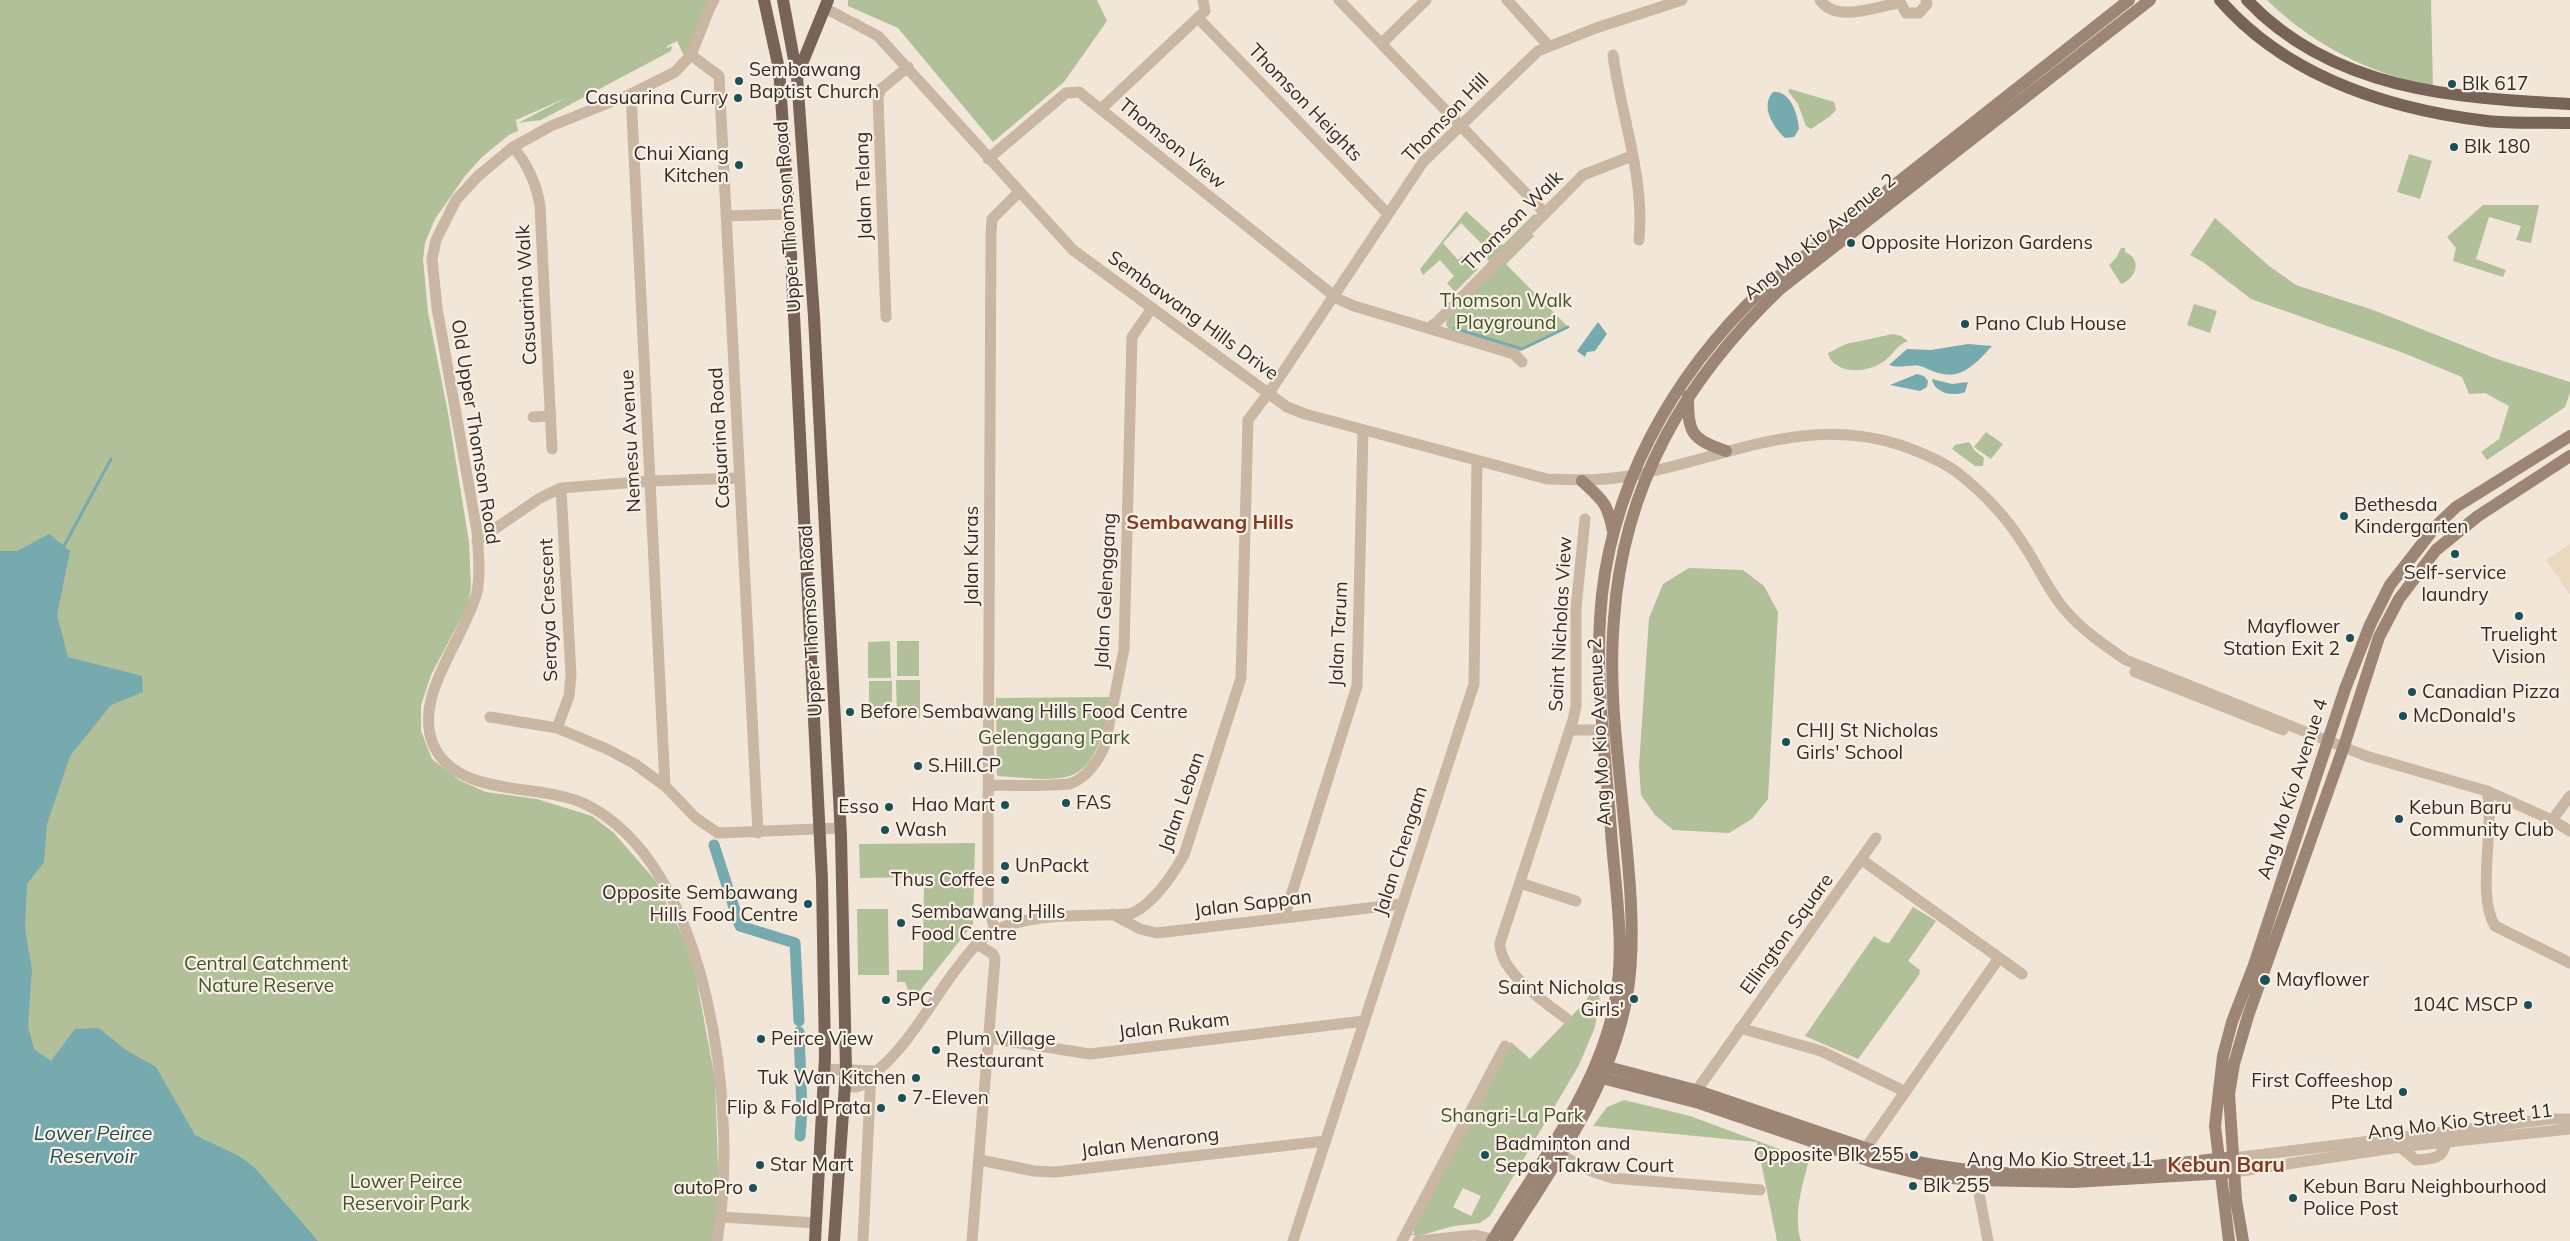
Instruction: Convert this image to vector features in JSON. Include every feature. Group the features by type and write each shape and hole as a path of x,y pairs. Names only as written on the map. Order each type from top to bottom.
{"main road":[{"name":"Upper Thomson Road","path":"764,0 779,68 789,214 820,829 824,1070 814,1241"},
{"name":"Upper Thomson Road","path":"782,0 797,76 814,317 845,930 846,1070 834,1241"},
{"name":"Ang Mo Kio Avenue 2","path":"1498,1240 1554,1151 1599,1071 1615,1001 1618,959 1610,730 1617,588 1628,533 1649,472 1664,438 1688,396 1729,343 1780,289 2039,78 2129,0"},
{"name":"Ang Mo Kio Avenue 2","path":"1610,730 1600,684 1600,620 1603,585 1614,533 1632,475 1654,428 1698,360 1744,307 1787,269 2039,78 2150,0"},
{"path":"2220,0 2236,18 2268,44 2295,63 2334,84 2407,106 2488,121 2570,123"},
{"path":"2246,0 2291,38 2333,63 2406,87 2439,94 2490,100 2570,104"},
{"path":"797,76 827,4"},
{"path":"794,319 799,328 805,329 810,326 814,317"},
{"path":"1688,396 1688,423 1695,437 1706,445 1726,451"},
{"name":"Ang Mo Kio Avenue 4","path":"2230,1241 2215,1126 2216,1106 2225,1048 2345,689 2379,605 2390,585 2436,526 2456,507 2570,436"},
{"name":"Ang Mo Kio Avenue 4","path":"2243,1241 2236,1200 2229,1094 2234,1064 2248,1016 2343,749 2379,637 2399,599 2436,550 2478,516 2570,456"},
{"path":"1582,480 1604,501 1609,510 1614,533"},
{"name":"Ang Mo Kio Street 11","path":"1599,1071 1693,1096 1862,1153 1975,1175 2073,1182 2234,1172"},
{"name":"Ang Mo Kio Street 11","path":"1975,1175 2078,1173 2233,1158"}],"street":[{"name":"Old Upper Thomson Road","path":"714,0 692,55 675,72 631,94 551,126 513,147 478,176 456,200 436,240 432,259 437,308 477,542 477,590 468,619 431,696 428,719 434,746 454,769 474,780 567,798 599,811 629,835 653,864 674,900 691,940 710,1014 723,1118 725,1152 722,1217 717,1241"},
{"path":"1101,109 1205,11 1203,0"},
{"path":"1339,0 1461,124 1544,212"},
{"path":"1382,43 1426,0"},
{"path":"1507,0 1548,45"},
{"name":"Thomson Hill","path":"1269,393 1387,212 1423,162 1538,50 1682,0"},
{"path":"1820,0 1829,9 1842,13 1898,1 1906,13 1919,14 1927,4 1926,0"},
{"name":"Sembawang Hills Drive","path":"827,4 878,36 1073,250 1288,407 1305,414 1547,479 1582,480 1632,475 1726,451 1802,436 1805,439 1883,447 1919,459 1953,478 2006,530 2059,614 2090,644 2122,667 2193,696 2327,743"},
{"name":"Thomson Heights","path":"1198,18 1387,212"},
{"name":"Casuarina Road","path":"692,55 719,76 739,478 748,609 758,832"},
{"path":"1613,55 1632,156 1641,218 1639,240"},
{"name":"Jalan Telang","path":"886,317 878,97 881,89 908,67"},
{"name":"Thomson View","path":"988,158 1066,93 1080,92 1332,295"},
{"name":"Nemesu Avenue","path":"631,94 665,786"},
{"name":"Casuarina Walk","path":"513,147 529,173 538,193 540,206 552,449"},
{"name":"Thomson Walk","path":"1430,327 1544,212 1583,176 1632,156"},
{"name":"Jalan Kuras","path":"995,930 988,908 991,233 992,219 1019,192"},
{"path":"726,216 789,214"},
{"path":"1332,295 1354,306 1430,327 1514,354 1522,362"},
{"name":"Jalan Gelenggang","path":"989,786 1071,783 1092,768 1099,760 1105,745 1124,650 1132,337 1152,308"},
{"name":"Jalan Leban","path":"845,1086 856,1087 871,1077 889,1060 977,944 995,930 1013,924 1055,916 1134,913 1154,896 1173,874 1184,855 1241,678 1247,426 1248,420 1269,393"},
{"path":"533,417 551,416"},
{"name":"Jalan Tarum","path":"1284,918 1357,686 1363,430"},
{"name":"Jalan Chengam","path":"1293,1241 1474,684 1477,461"},
{"path":"477,542 540,498 561,488 651,481 739,478"},
{"name":"Seraya Crescent","path":"557,728 569,696 571,674 561,488"},
{"name":"Saint Nicholas View","path":"1566,1018 1544,1002 1505,964 1500,953 1500,943 1570,730 1576,706 1576,608 1585,519"},
{"path":"490,718 557,728 614,752 635,764 665,786 696,818 718,833 840,828"},
{"name":"Saint Nicholas View","path":"1570,730 1610,730"},
{"path":"2327,743 2487,791 2552,820 2570,831"},
{"path":"2487,791 2489,833 2488,898 2490,918 2495,926 2570,963"},
{"path":"2552,820 2570,796"},
{"name":"Ellington Square","path":"1693,1096 1876,838"},
{"path":"1862,860 2022,974"},
{"path":"1520,883 1576,901"},
{"name":"Jalan Sappan","path":"1112,914 1140,929 1157,933 1402,904"},
{"path":"972,1241 995,959 994,954 977,944"},
{"path":"1862,1153 1904,1091 2000,958"},
{"name":"Jalan Rukam","path":"988,1038 1090,1054 1364,1021"},
{"path":"1740,1028 1821,1051 1904,1091"},
{"path":"1402,1241 1505,1046"},
{"path":"824,1070 846,1070 871,1077 863,1241"},
{"name":"Ang Mo Kio Street 11","path":"2233,1158 2410,1134 2550,1119 2570,1119"},
{"name":"Ang Mo Kio Street 11","path":"2234,1172 2400,1147 2411,1158 2432,1159 2441,1156 2446,1142 2570,1129"},
{"name":"Jalan Menarong","path":"980,1160 1034,1171 1056,1172 1324,1141"},
{"path":"1554,1151 1591,1171 1612,1178 1760,1190"},
{"path":"1975,1175 1988,1241"},
{"path":"722,1217 816,1223"},
{"path":"1418,1241 1475,1234 1498,1240"}],"green space":[{"name":"Central Catchment Nature Reserve","path":"0,0 710,0 685,58 677,41 667,46 667,48 672,46 671,51 541,120 518,123 568,97 516,120 518,131 509,135 482,157 465,176 435,219 425,243 423,259 428,312 448,413 469,542 471,587 468,605 431,675 421,705 421,731 432,759 459,780 486,792 537,799 592,816 614,833 655,880 692,956 715,1079 719,1196 714,1241 0,1241"},
{"path":"848,0 1097,0 1107,21 1064,82 993,142 898,28 848,6"},
{"path":"2267,0 2431,0 2433,87 2387,74 2344,56 2304,31"},
{"path":"1790,89 1834,102 1836,110 1811,129 1806,126 1798,104 1788,91"},
{"path":"2409,154 2432,161 2420,199 2397,192"},
{"path":"2483,205 2539,205 2531,243 2516,240 2521,226 2489,217 2476,259 2506,270 2503,277 2453,261 2456,248 2447,237"},
{"path":"1466,211 1503,245 1534,214 1538,217 1491,263 1478,250 1483,245 1461,223 1443,243 1458,260 1463,256 1478,269 1455,292 1447,283 1454,276 1440,260 1423,275 1420,269"},
{"path":"2215,218 2269,266 2296,285 2376,311 2497,359 2570,382 2570,393 2565,407 2487,460 2481,452 2499,439 2509,406 2485,393 2469,394 2462,377 2401,352 2251,299 2203,262 2190,255"},
{"name":"Thomson Walk Playground","path":"1527,235 1535,235 1506,264 1568,327 1514,354 1449,329 1446,325 1447,319"},
{"path":"2121,248 2125,248 2125,252 2131,255 2136,264 2134,274 2121,284 2109,265 2116,258"},
{"path":"2194,304 2217,311 2210,333 2187,325"},
{"path":"1893,334 1901,336 1908,341 1883,362 1871,368 1852,370 1840,367 1831,360 1828,353 1846,344"},
{"path":"1986,432 2003,444 1991,459 1974,447"},
{"path":"1969,442 1975,451 1984,458 1983,466 1975,466 1952,449 1955,445"},
{"path":"1689,568 1743,570 1764,586 1778,612 1768,799 1752,819 1729,833 1673,830 1655,815 1641,795 1639,766 1649,618 1663,584"},
{"path":"890,641 891,678 868,678 868,642"},
{"path":"897,641 919,641 919,676 897,676"},
{"path":"896,680 920,680 920,718 897,718"},
{"path":"869,681 892,681 892,719 869,719"},
{"name":"Gelenggang Park","path":"1112,697 1108,718 1100,742 1087,764 1079,771 1070,776 1053,779 997,776 996,698"},
{"path":"975,843 973,924 912,1001 905,982 897,982 897,970 923,970 924,877 860,878 859,844"},
{"path":"1913,907 1936,921 1908,961 1920,970 1919,975 1858,1059 1805,1036 1874,936 1883,942 1889,943"},
{"path":"857,909 888,909 889,975 858,975"},
{"name":"Shangri-La Park","path":"1595,987 1601,988 1595,1027 1579,1065 1490,1216 1480,1223 1454,1226 1418,1236 1406,1234 1414,1234 1414,1228 1511,1042 1530,1059 1584,1003","holes":["1463,1188 1481,1196 1471,1216 1453,1207"]},
{"path":"1624,1100 1690,1116 1809,1160 1798,1211 1801,1241 1777,1241 1757,1142 1593,1126 1607,1107"}],"shaded area":[{"path":"2570,544 2570,595 2546,560"}],"water":[{"path":"1773,92 1785,95 1795,111 1799,129 1794,137 1785,138 1776,128 1770,116 1768,104"},
{"path":"1598,322 1607,334 1595,351 1587,352 1585,357 1577,351"},
{"path":"1968,344 1992,346 1969,368 1955,374 1948,375 1920,366 1897,367 1889,365 1907,349 1931,350"},
{"path":"1917,374 1924,376 1928,381 1927,387 1920,391 1890,385"},
{"path":"1932,379 1952,384 1968,382 1965,392 1950,394 1936,388"},
{"name":"Lower Peirce Reservoir","path":"49,534 70,551 57,615 68,657 142,676 143,692 111,705 70,756 47,824 44,862 27,884 25,929 32,969 28,1026 34,1049 51,1061 75,1029 99,1028 126,1050 156,1067 195,1135 239,1156 253,1166 318,1241 0,1241 0,551 17,551"}],"waterway":[{"path":"1454,328 1522,349 1568,327"},
{"path":"64,546 111,459"},
{"path":"714,845 740,926 795,943 799,1021"},
{"path":"799,1032 802,1110 800,1136"}],"place":[{"name":"Sembawang Baptist Church","path":"739,81"},
{"name":"Blk 617","path":"2452,84"},
{"name":"Casuarina Curry","path":"738,98"},
{"name":"Blk 180","path":"2454,147"},
{"name":"Chui Xiang Kitchen","path":"739,165"},
{"name":"Opposite Horizon Gardens","path":"1851,243"},
{"name":"Pano Club House","path":"1965,324"},
{"name":"Bethesda Kindergarten","path":"2344,516"},
{"name":"Self-service laundry","path":"2455,554"},
{"name":"Truelight Vision","path":"2519,616"},
{"name":"Mayflower Station Exit 2","path":"2350,638"},
{"name":"Canadian Pizza","path":"2412,692"},
{"name":"Before Sembawang Hills Food Centre","path":"850,712"},
{"name":"McDonald's","path":"2403,716"},
{"name":"CHIJ St Nicholas Girls' School","path":"1786,742"},
{"name":"S.Hill.CP","path":"918,766"},
{"name":"FAS","path":"1066,803"},
{"name":"Hao Mart","path":"1005,805"},
{"name":"Esso","path":"889,807"},
{"name":"Kebun Baru Community Club","path":"2399,819"},
{"name":"Wash","path":"885,830"},
{"name":"UnPackt","path":"1005,866"},
{"name":"Thus Coffee","path":"1005,880"},
{"name":"Opposite Sembawang Hills Food Centre","path":"808,904"},
{"name":"Sembawang Hills Food Centre","path":"901,923"},
{"name":"Mayflower","path":"2265,980"},
{"name":"Saint Nicholas Girls'","path":"1634,999"},
{"name":"SPC","path":"886,1000"},
{"name":"104C MSCP","path":"2528,1005"},
{"name":"Peirce View","path":"761,1039"},
{"name":"Plum Village Restaurant","path":"936,1050"},
{"name":"Tuk Wan Kitchen","path":"916,1078"},
{"name":"First Coffeeshop Pte Ltd","path":"2403,1092"},
{"name":"7-Eleven","path":"902,1098"},
{"name":"Flip & Fold Prata","path":"881,1108"},
{"name":"Badminton and Sepak Takraw Court","path":"1485,1155"},
{"name":"Opposite Blk 255","path":"1914,1155"},
{"name":"Star Mart","path":"760,1165"},
{"name":"Blk 255","path":"1913,1186"},
{"name":"autoPro","path":"753,1188"},
{"name":"Kebun Baru Neighbourhood Police Post","path":"2293,1198"}],"district":[{"name":"Sembawang Hills","path":"1210,523"},
{"name":"Kebun Baru","path":"2226,1166"}],"park label":[{"name":"Lower Peirce Reservoir Park","path":"406,1193"}]}
